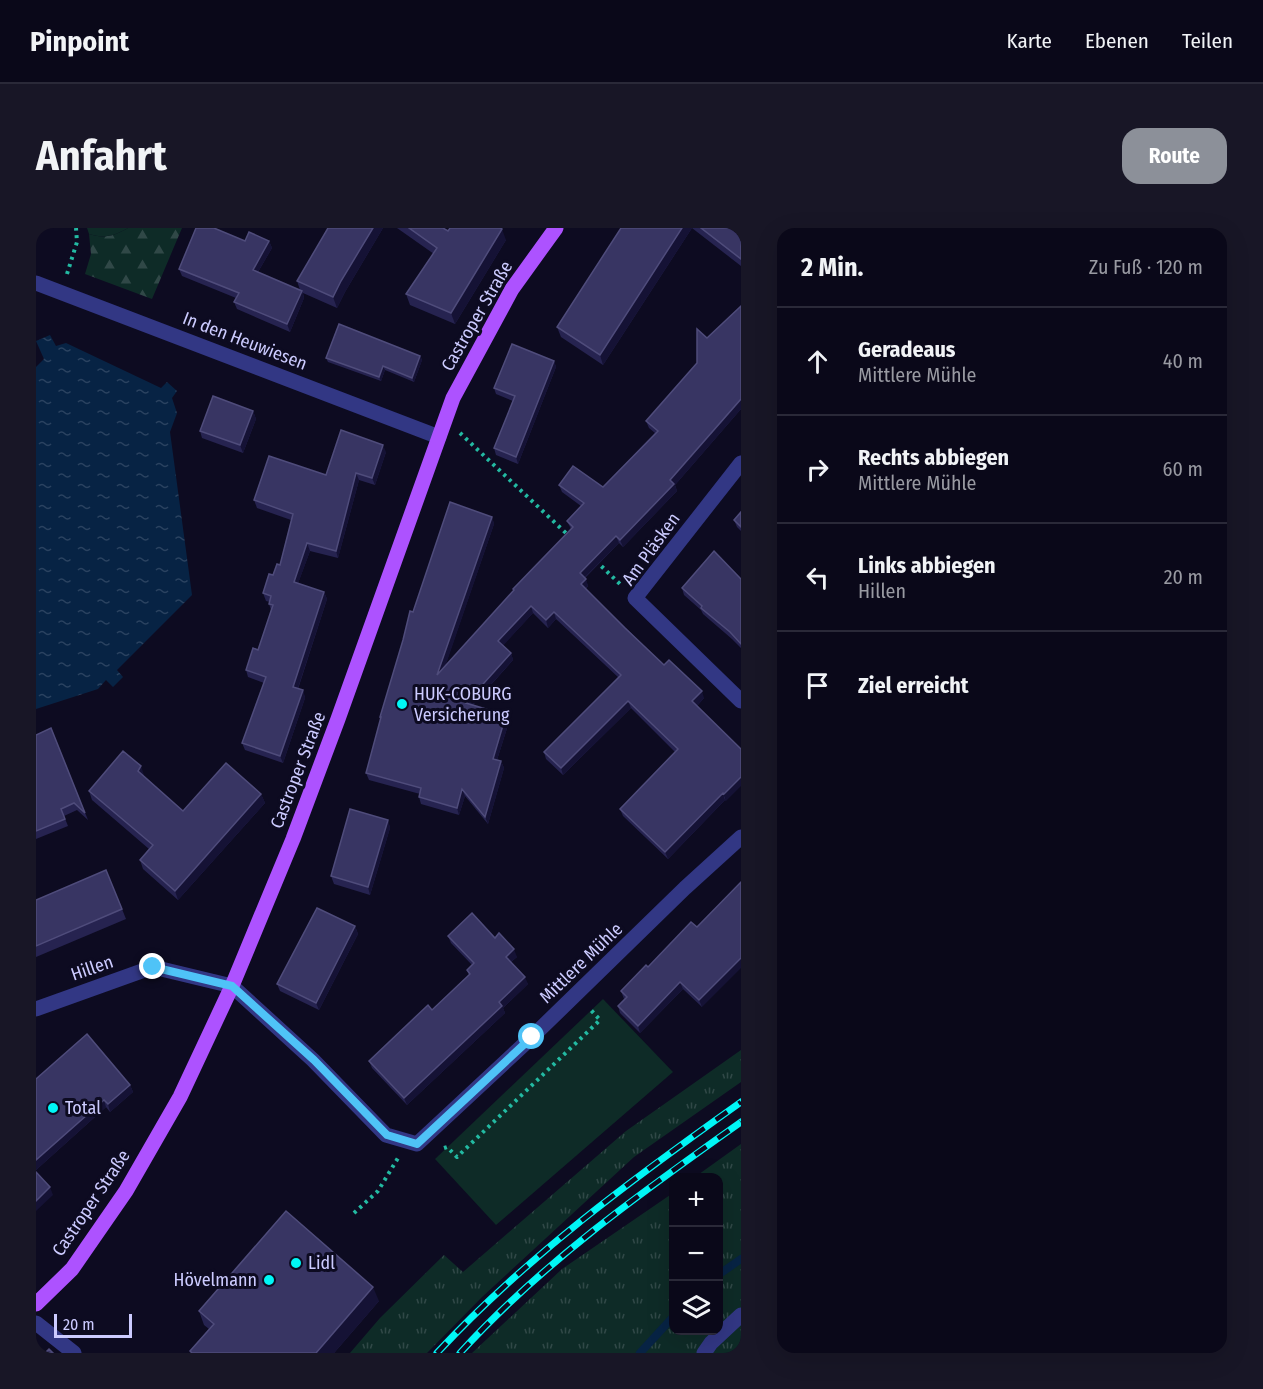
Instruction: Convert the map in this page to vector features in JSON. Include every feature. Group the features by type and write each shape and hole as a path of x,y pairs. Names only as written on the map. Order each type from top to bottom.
{"main road":[{"name":"Castroper Straße","path":"36,1304 72,1269 126,1191 180,1096 232,986 292,839 338,719 444,418 512,289 556,228"}],"street":[{"name":"In den Heuwiesen","path":"36,283 439,437"},
{"name":"Am Pläsken","path":"741,463 635,598 741,701"},
{"name":"Mittlere Mühle","path":"404,1140 417,1144 741,837"},
{"name":"Hillen","path":"36,1009 153,967 232,986"},
{"path":"232,986 314,1060 387,1135 404,1140"},
{"path":"704,1353 711,1343 741,1315"},
{"path":"36,1323 74,1353"}],"path":[{"path":"61,292 77,242 76,228"},
{"path":"444,418 574,541"},
{"path":"592,557 635,598"},
{"path":"439,1150 447,1147 458,1157 600,1020 575,995"},
{"path":"354,1213 378,1191 403,1149 404,1140"}],"green space":[{"path":"87,228 128,228 113,235 94,236 89,234"},
{"path":"128,228 182,228 152,299 85,274 91,254 89,234 109,236"},
{"path":"603,999 673,1072 496,1225 435,1159"},
{"path":"741,1050 741,1082 634,1157 482,1297 427,1353 350,1353 380,1318 444,1255 463,1272 626,1131"},
{"path":"741,1144 741,1353 472,1353 562,1269 669,1196 669,1335 723,1335 723,1173 701,1173"}],"water":[{"path":"50,335 56,346 66,343 161,388 167,382 177,391 172,398 177,413 170,432 192,595 117,670 123,677 113,687 106,680 98,689 36,709 36,367 44,359 36,341"}],"building":[{"path":"196,228 214,228 245,241 249,232 269,241 253,270 302,291 287,324 234,302 239,293 179,269"},
{"path":"328,228 373,228 333,297 297,281"},
{"path":"409,228 443,228 448,231 450,228 502,229 451,313 406,294 437,248"},
{"path":"621,228 682,228 600,355 557,327"},
{"path":"701,228 741,228 741,259"},
{"path":"741,306 741,399 670,480 674,484 620,540 616,536 580,573 586,579 581,584 625,628 664,665 669,660 702,691 692,701 741,749 741,777 665,852 620,809 678,749 628,701 561,768 544,752 621,675 554,612 546,620 531,606 498,641 511,653 466,703 506,715 493,759 501,761 485,817 462,789 457,808 419,797 421,788 366,773 410,611 413,612 450,502 492,517 437,675 513,589 573,527 567,521 584,503 559,485 573,466 603,487 658,431 646,421 697,363 697,329 707,338"},
{"path":"339,324 420,356 412,378 383,366 379,377 326,358"},
{"path":"512,344 554,361 516,457 494,448 515,396 494,388"},
{"path":"213,396 253,411 240,445 200,431"},
{"path":"341,430 383,445 372,478 356,473 336,551 307,543 294,582 324,592 293,687 303,690 280,756 242,743 266,677 246,670 253,648 258,650 273,605 269,604 271,596 263,593 269,574 273,575 277,564 280,565 293,514 254,500 269,456 326,475"},
{"path":"741,512 741,527 734,520"},
{"path":"714,551 741,579 741,644 682,588"},
{"path":"51,728 85,813 74,803 61,809 65,819 36,831 36,735"},
{"path":"123,751 141,766 138,771 183,811 226,763 261,794 175,891 140,860 153,845 89,791"},
{"path":"350,809 388,820 368,887 331,876"},
{"path":"106,870 122,909 36,946 36,900"},
{"path":"741,882 741,958 699,1000 680,982 638,1026 618,1006 627,997 621,991 646,965 648,967 691,922 697,927"},
{"path":"317,908 355,926 316,1003 277,984"},
{"path":"472,913 495,938 499,933 514,949 506,957 525,977 499,1002 502,1006 404,1098 369,1061 428,1005 432,1010 470,974 467,970 474,963 448,936"},
{"path":"87,1034 130,1085 108,1104 104,1100 36,1160 36,1079"},
{"path":"36,1172 50,1187 36,1201"},
{"name":"Lidl","path":"286,1211 373,1287 316,1353 192,1353 190,1351 214,1324 199,1311"}],"waterway":[{"path":"723,1272 741,1259"},
{"path":"640,1353 669,1321"}],"railway":[{"path":"437,1353 472,1317 545,1251 622,1189 741,1102"},
{"path":"460,1353 525,1289 594,1230 741,1122"}],"place":[{"name":"HUK-COBURG Versicherung","path":"402,704"},
{"name":"Total","path":"53,1108"},
{"name":"Lidl","path":"296,1263"},
{"name":"Hövelmann","path":"269,1280"}],"route":[{"path":"153,967 232,986 314,1060 387,1135 417,1144 532,1037"}]}
